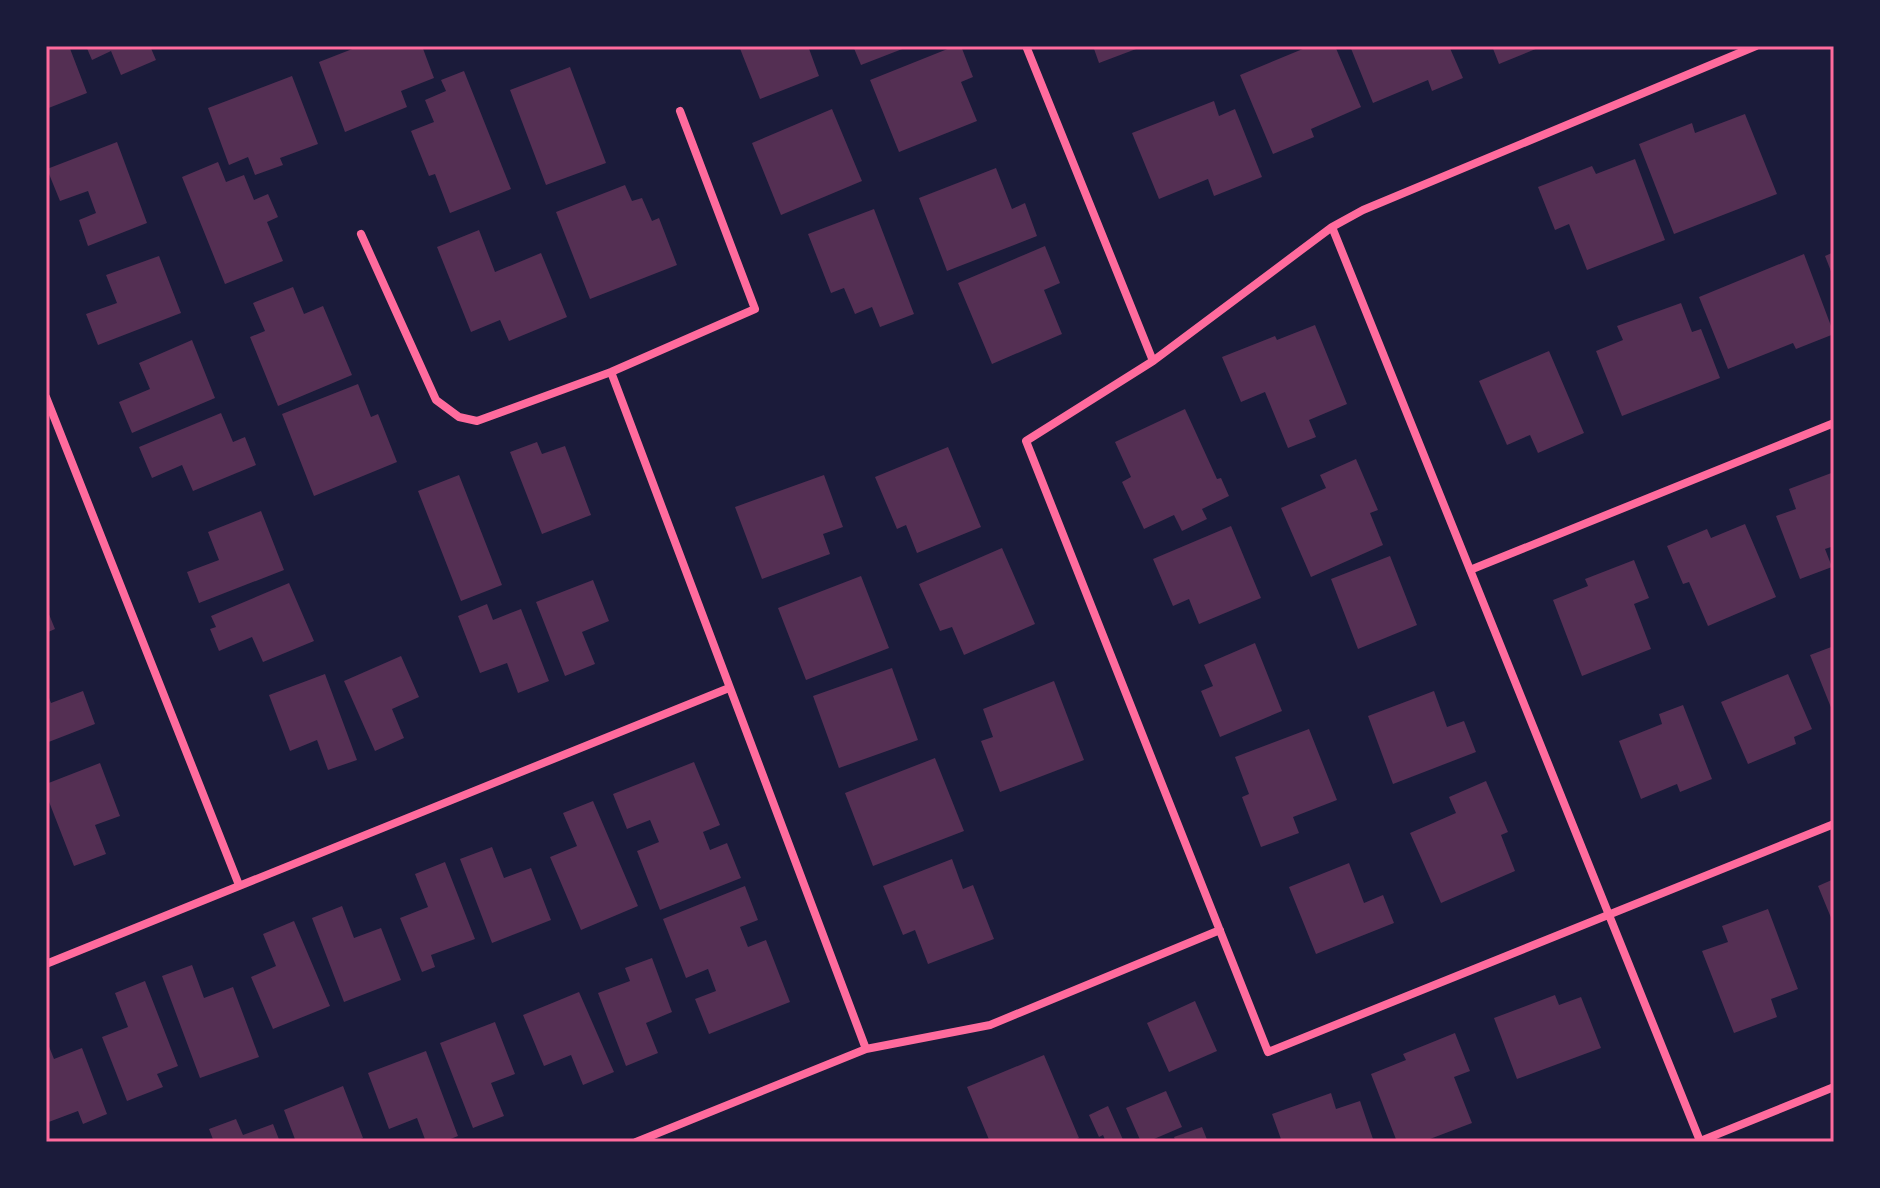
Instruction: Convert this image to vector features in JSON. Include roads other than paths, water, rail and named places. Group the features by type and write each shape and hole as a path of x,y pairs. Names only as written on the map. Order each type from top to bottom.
{"street":[{"path":"1026,46 1153,361"},
{"path":"1756,46 1363,210 1332,227 1153,361 1026,441 1268,1052 1834,824"},
{"path":"361,234 436,400 459,417 477,421 611,372 755,309 680,111"},
{"path":"1332,227 1699,1142 1834,1087"},
{"path":"611,372 866,1049"},
{"path":"46,397 239,885"},
{"path":"1470,570 1834,423"},
{"path":"46,964 729,688"},
{"path":"636,1142 866,1049 990,1025 1220,930"}]}
